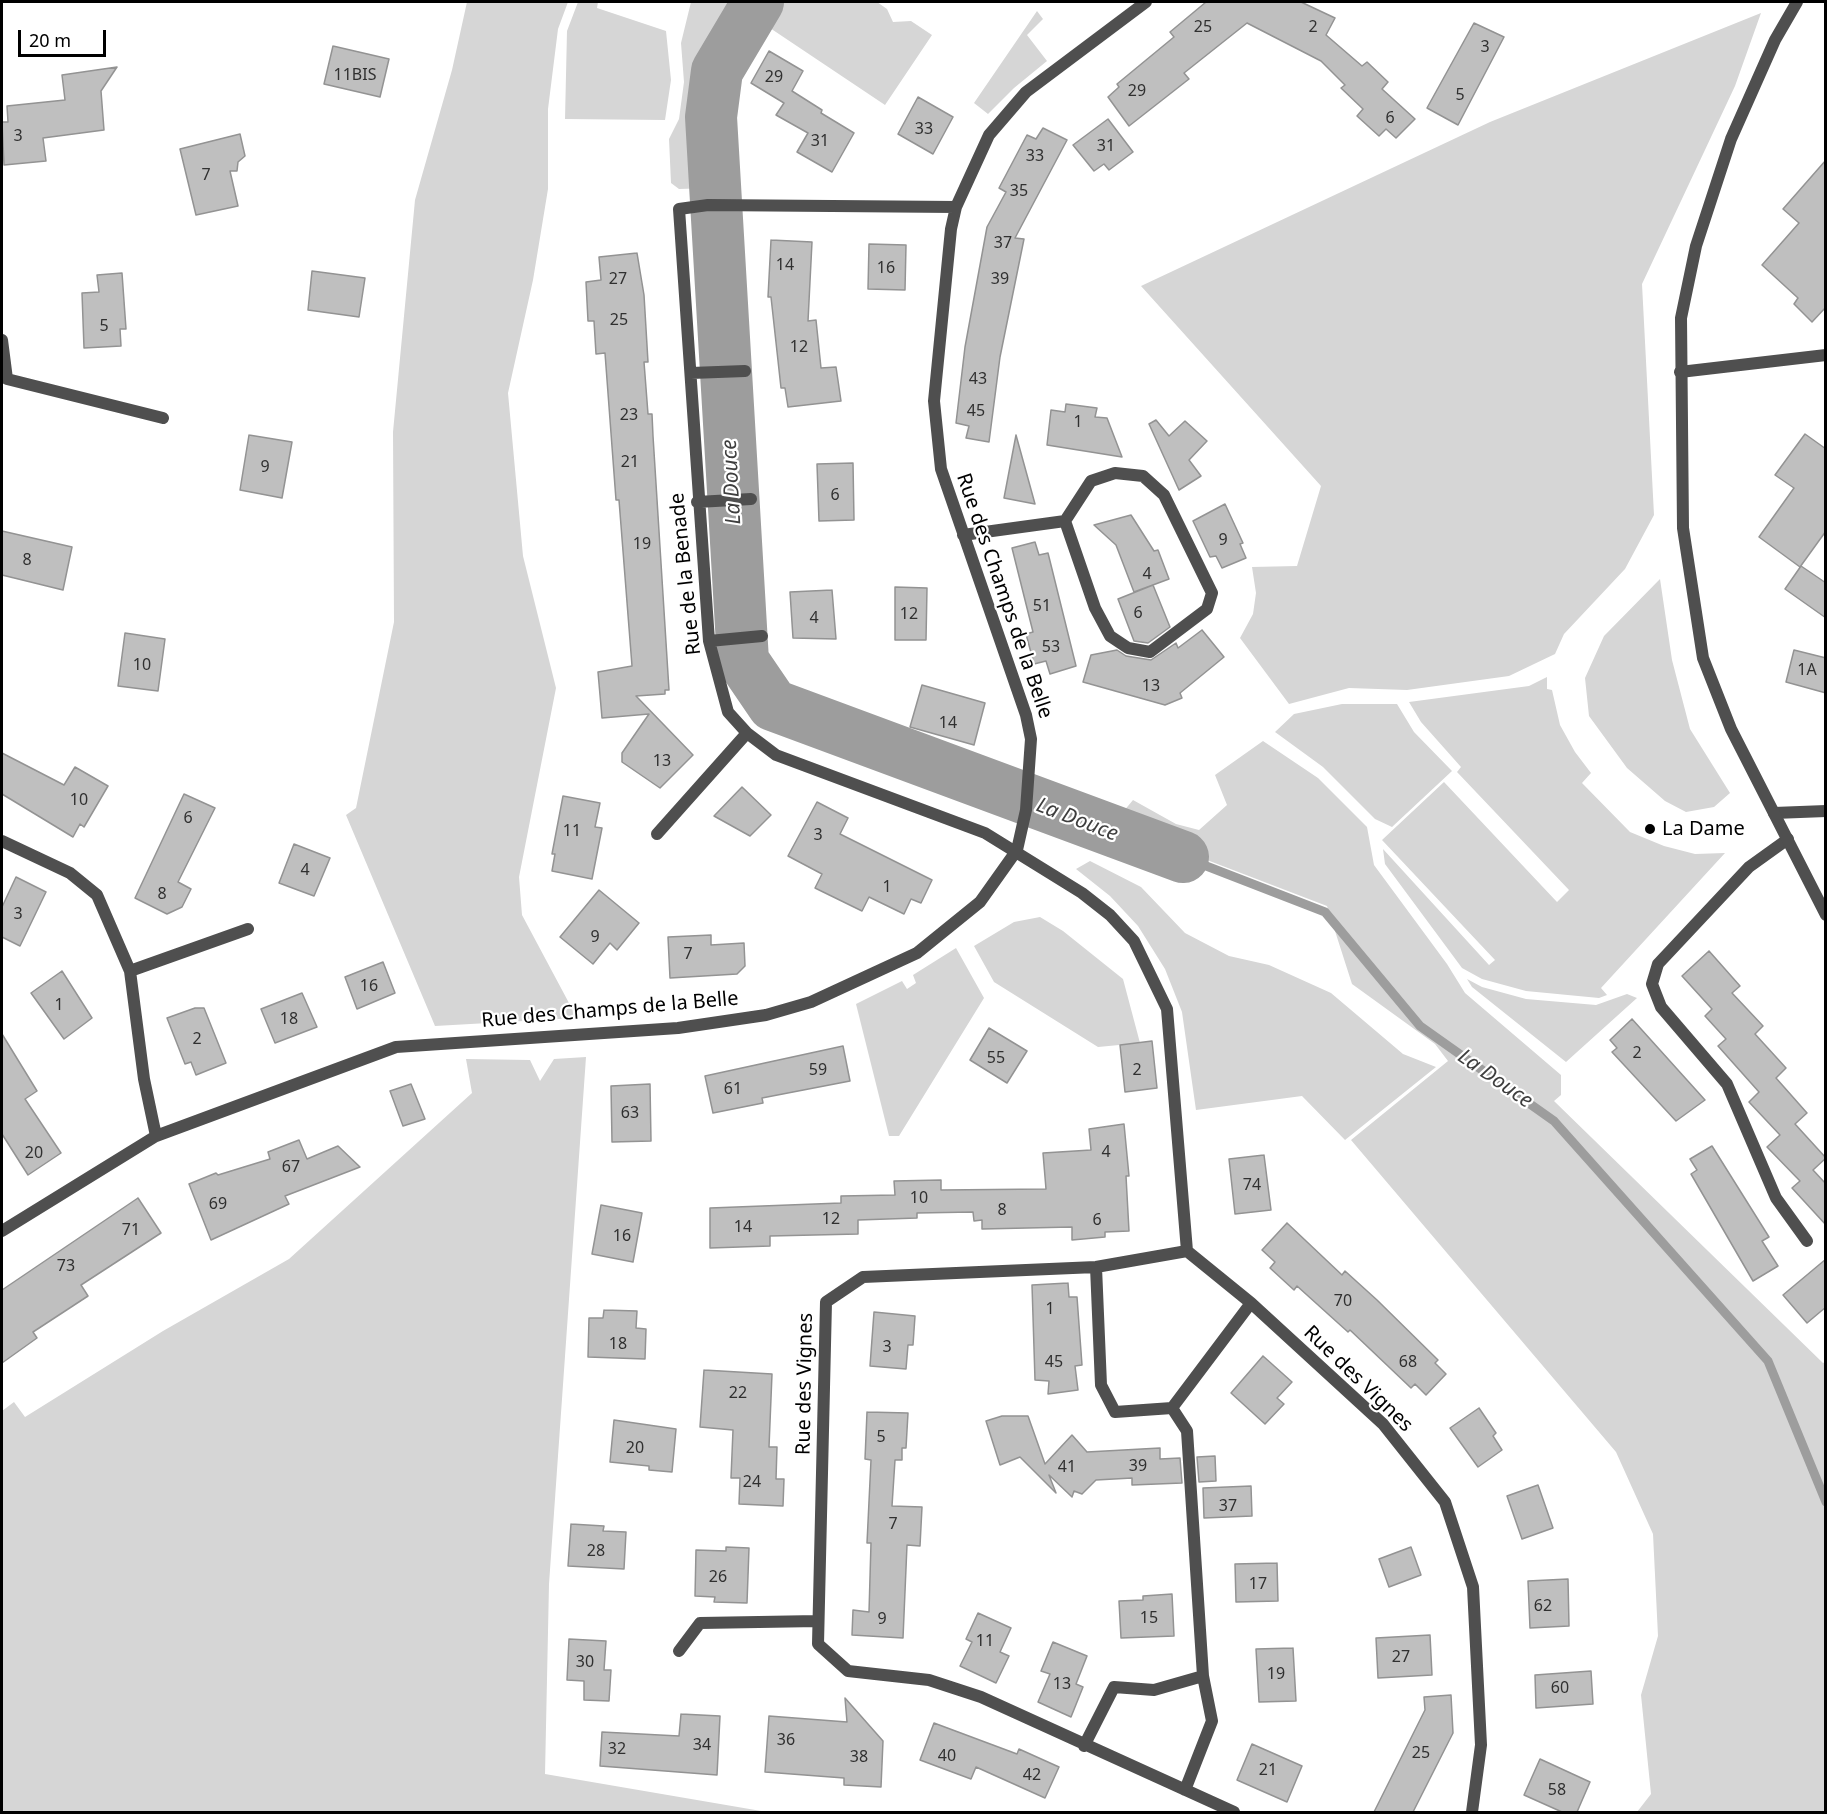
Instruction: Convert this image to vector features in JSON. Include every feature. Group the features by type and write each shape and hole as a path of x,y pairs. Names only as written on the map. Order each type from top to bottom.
{"street":[{"name":"Rue des Champs de la Belle","path":"2,1231 156,1136 396,1047 678,1028 766,1015 811,1002 917,953 980,902 1017,850 1026,810 1031,739 1026,716 941,469 934,401 944,291 956,207 989,135 1026,92 1146,2"},
{"path":"1797,2 1776,40 1731,139 1696,246 1681,318 1683,528 1703,658 1731,729 1826,915"},
{"name":"Rue de la Benade","path":"956,207 708,205 679,209 691,374 697,502 709,641 728,712 747,733 776,755 985,833 1017,850"},
{"path":"2,340 7,379 163,418"},
{"path":"1680,372 1826,355"},
{"path":"691,374 745,371"},
{"path":"963,535 1065,521 1091,481 1115,473 1143,476 1164,495 1212,593 1208,609 1150,652 1128,648 1110,636 1095,608 1065,521"},
{"path":"697,502 751,499"},
{"path":"709,641 762,636"},
{"path":"657,834 747,733"},
{"path":"1774,813 1826,811"},
{"path":"1788,839 1749,867 1658,964 1652,984 1661,1007 1727,1084 1776,1198 1808,1241"},
{"path":"2,841 70,873 97,895 130,971 144,1079 156,1136"},
{"path":"1017,850 1110,915 1134,941 1167,1009 1187,1251"},
{"path":"130,971 248,929"},
{"name":"Rue des Vignes","path":"1234,1812 1084,1746 981,1697 929,1680 848,1671 818,1644 826,1302 863,1277 1096,1267 1187,1251 1251,1303 1383,1424 1445,1502 1473,1587 1481,1745 1472,1812"},
{"path":"1096,1267 1101,1385 1115,1412 1172,1408 1251,1303"},
{"path":"1172,1408 1187,1431 1203,1676 1212,1721 1185,1790"},
{"path":"679,1651 700,1623 818,1621"},
{"path":"1084,1746 1113,1687 1154,1690 1203,1676"}],"shaded area":[{"path":"467,2 568,2 558,29 548,109 548,189 533,280 508,393 523,556 556,688 519,877 522,915 577,1018 435,1026 346,815 356,808 394,622 393,432 415,200 452,70"},
{"path":"578,2 598,2 597,8 666,31 671,80 665,120 565,119 567,31"},
{"path":"691,2 753,2 714,69 707,116 711,188 679,189 671,183 669,139 679,119 684,82 681,43"},
{"path":"781,2 877,2 887,9 893,22 911,21 932,35 885,105 764,24"},
{"path":"1037,11 1043,19 1027,35 1047,61 1014,88 988,114 974,103"},
{"path":"1761,13 1735,86 1642,284 1654,515 1625,569 1564,634 1555,654 1509,676 1407,690 1349,688 1289,704 1240,638 1253,614 1256,593 1252,567 1297,566 1321,486 1141,286 1490,122"},
{"path":"1660,579 1672,660 1690,729 1730,793 1714,807 1686,812 1665,801 1627,768 1589,716 1585,678 1604,636"},
{"path":"1547,677 1547,689 1552,690 1560,725 1575,752 1591,773 1582,783 1630,832 1664,846 1695,854 1725,853 1601,988 1607,995 1599,998 1526,991 1482,979 1462,968 1385,864 1383,849 1489,965 1495,960 1382,840 1444,782 1557,902 1569,890 1457,772 1461,767 1421,722 1409,702 1529,686"},
{"path":"1342,704 1397,704 1414,732 1452,771 1392,827 1375,819 1323,767 1275,732 1294,714"},
{"path":"1263,741 1318,778 1367,827 1374,865 1447,964 1465,993 1561,1075 1561,1095 1554,1101 1823,1363 1825,1362 1825,1812 1637,1812 1651,1794 1641,1695 1658,1636 1653,1534 1616,1452 1351,1140 1448,1061 1435,1044 1352,984 1327,906 1113,824 1133,800 1176,824 1199,830 1227,805 1215,775"},
{"path":"1090,861 1141,887 1185,933 1229,956 1269,965 1331,993 1403,1054 1436,1067 1345,1140 1302,1096 1196,1110 1182,1012 1165,969 1138,926 1110,896 1076,869"},
{"path":"1040,917 1063,931 1123,979 1140,1043 1098,1047 994,982 974,946 1014,922"},
{"path":"956,948 984,998 899,1136 889,1136 856,1004 902,981 907,989 916,983 913,975"},
{"path":"1467,979 1482,987 1526,999 1596,1005 1627,994 1637,998 1566,1062 1472,987"},
{"path":"586,1057 549,1584 545,1774 767,1812 2,1812 2,1411 14,1402 25,1417 163,1331 289,1259 472,1093 466,1059 530,1060 540,1081 554,1059"}],"building":[{"path":"1206,2 1301,2 1335,18 1326,35 1362,66 1367,62 1388,82 1382,89 1415,119 1396,138 1386,129 1379,136 1357,116 1363,109 1341,88 1345,85 1321,61 1247,23 1184,73 1189,79 1129,126 1108,97 1119,87 1117,84 1174,37 1170,32"},
{"path":"1474,23 1504,37 1458,125 1427,108"},
{"path":"333,46 389,59 380,97 324,84"},
{"path":"769,51 803,71 792,91 822,110 821,113 854,133 832,172 797,152 808,133 776,115 784,103 751,83"},
{"path":"117,67 101,91 104,130 43,138 46,161 4,165 2,122 8,122 7,106 65,100 62,75"},
{"path":"918,97 953,117 933,154 898,134"},
{"path":"1108,119 1133,152 1109,170 1104,164 1094,171 1073,145"},
{"path":"1043,128 1067,140 1015,238 1024,239 1000,357 989,442 966,438 969,426 956,423 965,347 987,227 1006,192 999,188 1027,135 1036,139"},
{"path":"240,134 245,156 238,162 237,171 230,171 238,206 196,215 180,149"},
{"path":"1826,160 1826,307 1812,322 1794,304 1798,298 1762,265 1799,223 1783,209"},
{"path":"771,240 812,242 808,321 816,320 821,368 836,367 841,401 788,407 785,388 781,388 771,297 768,297"},
{"path":"869,244 906,245 905,290 868,289"},
{"path":"637,253 644,295 648,362 644,362 648,414 652,414 669,690 665,690 665,694 636,696 693,755 660,788 622,762 622,753 649,714 602,718 598,672 632,666 605,353 596,354 594,321 588,321 586,282 601,280 599,257"},
{"path":"312,271 365,278 359,317 308,310"},
{"path":"122,273 126,329 120,329 121,346 84,348 82,293 99,292 97,275"},
{"path":"1066,404 1097,408 1095,417 1107,418 1122,457 1047,445 1051,410 1065,412"},
{"path":"1156,420 1169,436 1185,421 1207,441 1189,460 1201,476 1179,490 1149,424"},
{"path":"1805,434 1826,449 1826,531 1800,567 1759,537 1794,488 1775,475"},
{"path":"249,435 292,442 282,498 240,490"},
{"path":"1016,435 1035,504 1004,498"},
{"path":"853,463 854,520 819,521 817,464"},
{"path":"1225,504 1243,543 1240,544 1246,558 1222,568 1216,556 1210,557 1193,521"},
{"path":"1131,515 1154,551 1158,550 1169,579 1134,592 1116,545 1094,525"},
{"path":"2,531 72,547 63,590 2,575"},
{"path":"1035,542 1039,555 1048,553 1076,666 1050,674 1046,661 1034,664 1026,634 1033,632 1012,548"},
{"path":"1801,566 1826,583 1826,618 1785,589"},
{"path":"1153,585 1170,627 1148,643 1134,641 1118,599"},
{"path":"895,587 927,588 926,640 895,640"},
{"path":"832,590 836,639 793,638 790,592"},
{"path":"1202,630 1224,657 1180,693 1182,698 1165,705 1083,682 1091,655 1117,650 1126,656 1151,660 1176,643 1178,648"},
{"path":"125,633 165,639 158,691 118,686"},
{"path":"1794,650 1826,658 1826,693 1786,682"},
{"path":"922,685 985,703 974,745 910,727"},
{"path":"2,753 64,785 75,767 108,786 84,827 80,824 73,837 2,794"},
{"path":"742,787 771,815 750,836 714,816"},
{"path":"184,794 215,808 178,882 191,889 182,907 167,914 135,898"},
{"path":"563,796 600,803 595,827 602,828 592,879 552,871 555,854 552,854"},
{"path":"817,802 848,818 840,834 932,880 921,903 911,899 904,914 869,897 862,911 815,888 822,874 788,856"},
{"path":"294,844 330,858 314,896 279,883"},
{"path":"16,877 46,892 20,946 2,937 2,907"},
{"path":"599,890 639,923 617,950 610,943 593,964 560,937"},
{"path":"711,935 711,945 744,943 745,966 737,974 670,978 668,937"},
{"path":"1709,951 1740,986 1732,993 1763,1026 1755,1034 1786,1068 1776,1078 1807,1113 1795,1124 1826,1158 1813,1170 1826,1184 1826,1225 1792,1188 1800,1181 1767,1147 1780,1135 1749,1102 1759,1092 1718,1046 1726,1039 1705,1016 1712,1009 1682,976"},
{"path":"383,962 395,993 357,1009 345,977"},
{"path":"62,971 92,1018 64,1039 31,993"},
{"path":"302,993 317,1027 275,1043 261,1009"},
{"path":"195,1008 204,1008 226,1063 196,1075 191,1062 185,1064 167,1018"},
{"path":"1632,1019 1705,1100 1676,1121 1612,1052 1617,1048 1610,1040"},
{"path":"989,1028 1027,1051 1007,1083 970,1060"},
{"path":"2,1034 37,1091 25,1099 61,1153 28,1175 2,1134"},
{"path":"1152,1041 1157,1088 1125,1092 1120,1045"},
{"path":"843,1046 850,1081 762,1098 763,1103 713,1113 705,1076"},
{"path":"411,1084 425,1119 403,1126 390,1091"},
{"path":"650,1084 651,1141 612,1142 611,1086"},
{"path":"1124,1124 1129,1176 1126,1176 1129,1231 1105,1232 1105,1237 1072,1240 1072,1227 982,1229 982,1220 974,1221 973,1212 917,1213 917,1218 858,1220 858,1234 770,1236 770,1246 710,1248 710,1208 841,1203 841,1196 895,1195 894,1181 941,1180 941,1190 1046,1189 1043,1153 1091,1150 1089,1129"},
{"path":"299,1140 307,1159 338,1146 360,1167 285,1196 289,1204 211,1240 189,1184 216,1173 218,1175 270,1159 268,1152"},
{"path":"1712,1146 1769,1237 1762,1241 1778,1266 1753,1281 1691,1174 1697,1170 1690,1159"},
{"path":"1264,1155 1271,1210 1235,1214 1229,1159"},
{"path":"138,1198 161,1233 81,1285 88,1296 33,1332 37,1338 2,1363 2,1290"},
{"path":"601,1205 642,1213 633,1262 592,1254"},
{"path":"1287,1223 1342,1275 1345,1271 1377,1300 1438,1360 1435,1363 1446,1374 1426,1395 1415,1384 1411,1388 1350,1330 1348,1332 1297,1286 1294,1290 1270,1268 1275,1262 1262,1250"},
{"path":"1826,1259 1826,1307 1807,1323 1783,1295"},
{"path":"1068,1283 1069,1297 1077,1297 1082,1365 1075,1366 1078,1390 1048,1394 1049,1381 1035,1380 1032,1285"},
{"path":"604,1310 637,1311 636,1328 646,1329 645,1359 588,1357 589,1318 603,1318"},
{"path":"874,1312 915,1316 913,1345 908,1345 906,1369 870,1366"},
{"path":"1263,1356 1292,1382 1277,1398 1284,1404 1265,1424 1231,1393"},
{"path":"704,1370 772,1374 769,1447 777,1447 776,1479 784,1479 783,1506 739,1504 740,1478 731,1478 733,1430 700,1427"},
{"path":"1479,1408 1496,1433 1493,1436 1502,1450 1478,1467 1450,1428"},
{"path":"867,1412 908,1413 906,1448 902,1448 902,1460 895,1460 892,1506 922,1507 920,1546 907,1545 903,1638 852,1635 853,1610 869,1612 871,1543 867,1543 871,1460 865,1459"},
{"path":"1002,1416 1028,1416 1045,1464 1072,1435 1087,1452 1160,1448 1160,1459 1180,1458 1182,1483 1132,1485 1132,1478 1096,1480 1082,1494 1074,1491 1072,1497 1049,1475 1056,1493 1020,1457 1000,1465 986,1421"},
{"path":"614,1420 676,1429 672,1472 649,1470 649,1466 610,1462"},
{"path":"1215,1456 1216,1481 1199,1482 1197,1457"},
{"path":"1538,1485 1553,1528 1522,1539 1507,1496"},
{"path":"1251,1486 1252,1516 1204,1518 1203,1488"},
{"path":"571,1524 604,1526 603,1531 626,1532 624,1569 568,1566"},
{"path":"726,1547 749,1548 747,1603 714,1602 715,1597 695,1596 696,1550 726,1551"},
{"path":"1411,1547 1421,1575 1389,1587 1379,1559"},
{"path":"1277,1563 1278,1601 1236,1602 1235,1564"},
{"path":"1568,1579 1569,1626 1530,1628 1528,1581"},
{"path":"1172,1594 1174,1636 1121,1638 1119,1601 1143,1600 1143,1596"},
{"path":"978,1613 1011,1628 1000,1652 1009,1656 996,1683 960,1666 972,1642 966,1639"},
{"path":"1430,1635 1432,1675 1378,1678 1376,1638"},
{"path":"569,1639 606,1641 604,1670 611,1670 609,1701 584,1700 584,1681 567,1680"},
{"path":"1053,1642 1087,1656 1076,1684 1083,1687 1071,1717 1038,1702 1050,1674 1041,1671"},
{"path":"1293,1648 1296,1701 1259,1702 1256,1649"},
{"path":"1591,1671 1593,1704 1536,1708 1535,1675"},
{"path":"1451,1695 1453,1733 1413,1812 1374,1812 1425,1710 1424,1697"},
{"path":"845,1698 883,1741 881,1787 844,1785 844,1778 765,1772 769,1716 847,1722"},
{"path":"681,1714 720,1716 717,1775 600,1766 602,1732 679,1736"},
{"path":"934,1723 1017,1754 1019,1749 1059,1767 1045,1798 976,1767 971,1779 920,1760"},
{"path":"1252,1744 1302,1766 1287,1802 1237,1780"},
{"path":"1540,1759 1590,1782 1577,1812 1562,1812 1524,1795"}],"waterway":[{"name":"La Douce","path":"758,2 717,71 711,117 743,661 773,705 1183,857"},
{"name":"La Douce","path":"1183,857 1325,912 1420,1026 1554,1121 1768,1361 1826,1502"}],"place":[{"name":"La Dame","path":"1650,829"}]}
